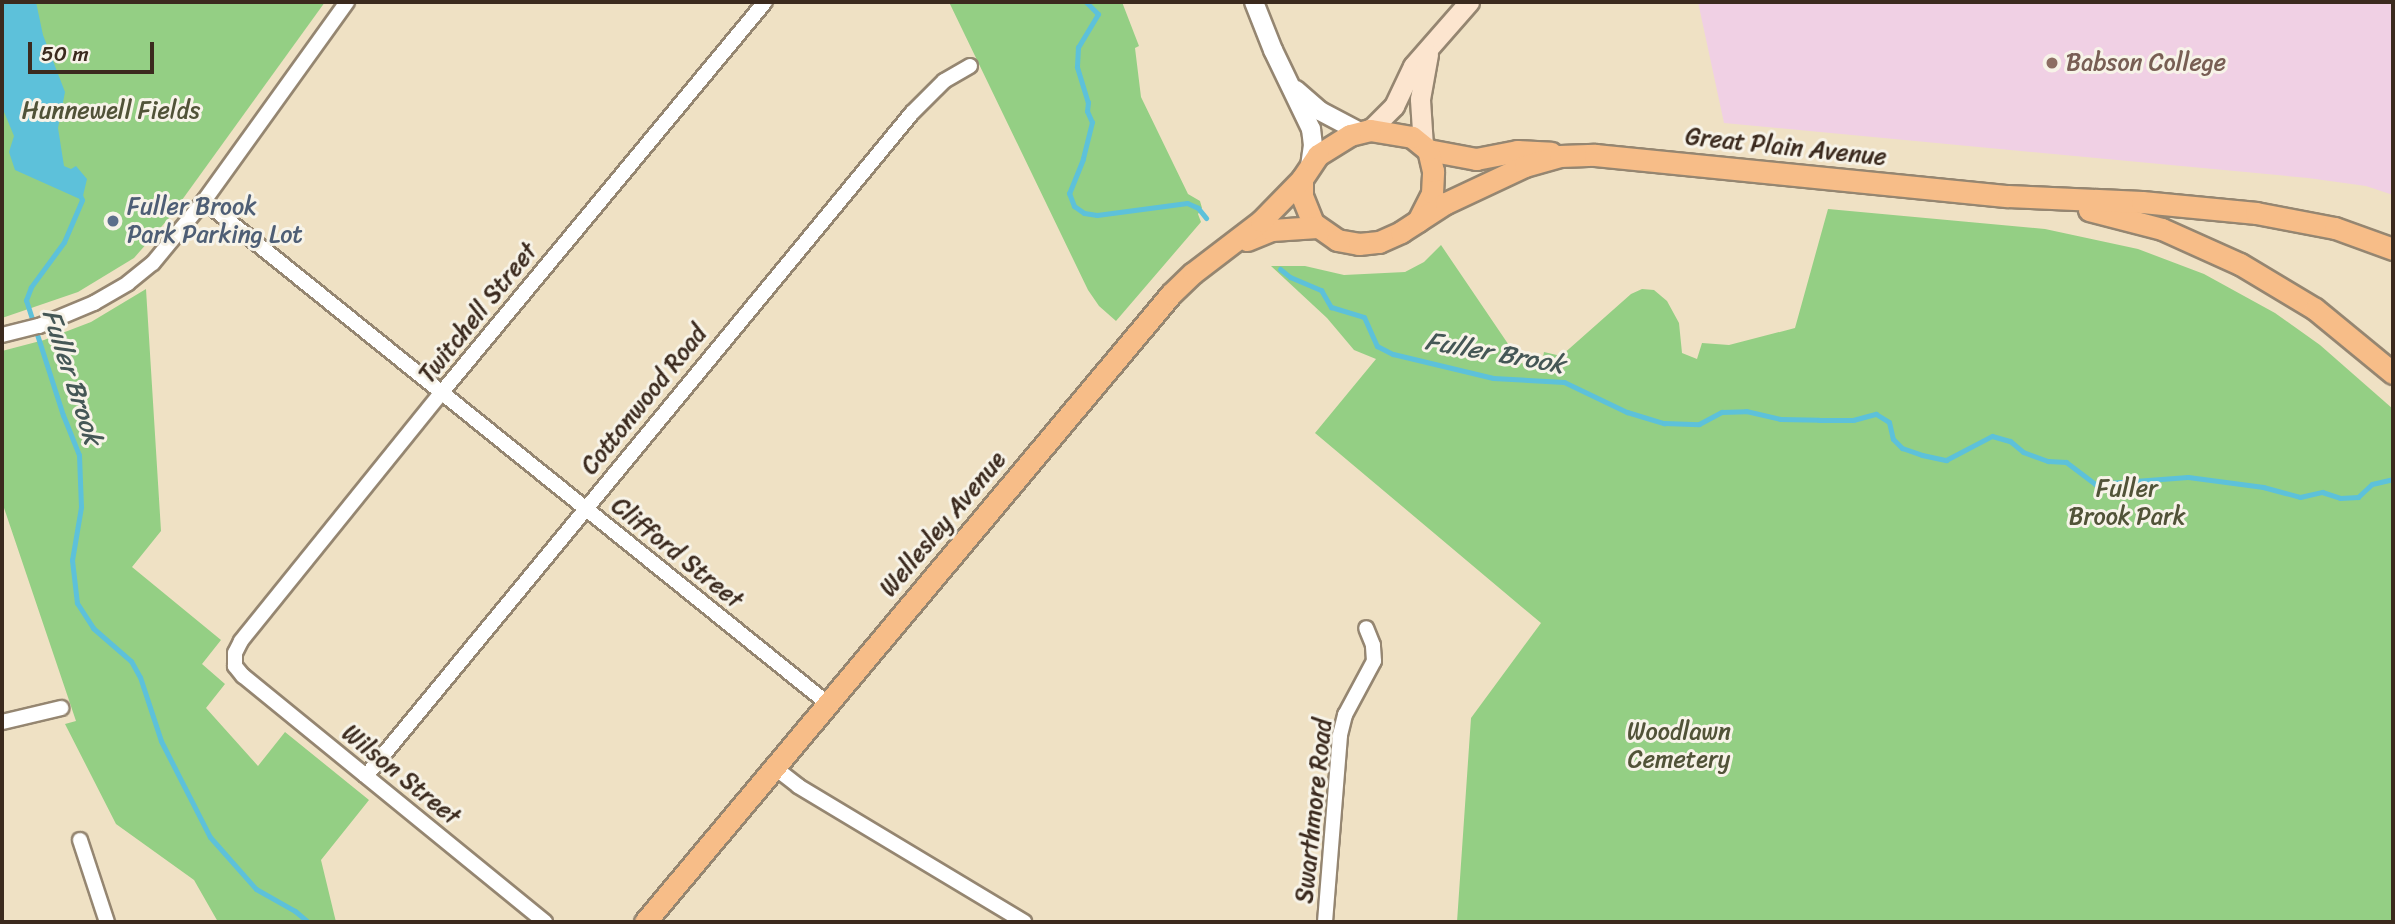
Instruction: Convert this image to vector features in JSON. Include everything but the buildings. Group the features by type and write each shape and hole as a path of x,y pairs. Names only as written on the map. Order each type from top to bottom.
{"main road":[{"path":"1432,43 1420,92 1425,148 1433,186 1418,221 1379,242 1359,244 1337,240 1317,227 1304,205 1306,173 1326,149 1365,131 1394,106 1413,66 1432,43 1469,2"},
{"path":"1365,131 1412,137 1425,148"},
{"name":"Great Plain Avenue","path":"1425,148 1475,159 1539,150 1560,156 1609,157 2008,196 2161,204 2273,215 2335,228 2393,249"},
{"name":"Great Plain Avenue","path":"1418,221 1487,181 1560,156"},
{"name":"Wellesley Avenue","path":"645,922 1171,294 1193,273 1261,221 1306,173"},
{"name":"Great Plain Avenue","path":"2008,196 2146,223 2210,249 2303,300 2393,373"},
{"path":"1228,248 1272,230 1317,227"}],"street":[{"path":"2,335 50,322 104,298 137,277 168,247 204,201 347,2"},
{"name":"Twitchell Street","path":"234,659 241,641 765,2"},
{"path":"1254,2 1311,129 1313,145 1306,173"},
{"name":"Cottonwood Road","path":"366,776 912,113 944,81 970,66"},
{"path":"1288,80 1320,111 1365,131"},
{"name":"Clifford Street","path":"204,201 827,703"},
{"name":"Swarthmore Road","path":"1325,922 1340,735 1345,715 1374,661 1373,645 1366,628"},
{"name":"Wilson Street","path":"234,659 243,676 545,922"},
{"path":"2,722 61,708"},
{"path":"774,767 798,786 1024,922"},
{"path":"80,841 107,922"}],"shaded area":[{"name":"Babson College","path":"1698,2 2393,2 2393,195 2366,186 2308,178 1724,123"}],"green space":[{"name":"Hunnewell Fields","path":"2,2 325,2 169,218 134,258 78,292 2,318"},
{"path":"949,2 1122,2 1139,46 1135,48 1141,97 1188,194 1200,201 1202,208 1198,214 1201,222 1116,321 1099,306 1088,290"},
{"name":"Fuller Brook Park","path":"1828,209 2045,229 2138,249 2204,274 2275,313 2320,345 2393,409 2393,922 1457,922 1471,718 1541,623 1315,433 1376,359 1354,350 1327,318 1271,266 1305,266 1344,275 1405,272 1424,262 1441,245 1521,363 1525,364 1542,362 1544,352 1561,356 1631,294 1642,289 1654,290 1667,301 1679,323 1682,353 1697,359 1702,343 1729,345 1795,328"},
{"path":"146,289 161,531 132,567 221,640 202,664 225,684 206,708 258,766 285,732 369,800 321,860 336,922 218,922 194,880 116,824 65,724 76,721 2,502 2,351 44,340 91,322"}],"water":[{"path":"2,2 36,2 43,35 65,92 58,128 64,166 71,169 76,166 87,179 82,200 15,170 9,152 14,136 2,107"}],"waterway":[{"name":"Fuller Brook","path":"1086,2 1098,14 1078,47 1077,67 1092,122 1083,159 1069,193 1074,206 1084,213 1097,215 1187,203 1198,208 1206,218"},
{"name":"Fuller Brook","path":"80,195 82,200 64,242 31,287 26,300 63,415 79,455 81,507 72,560 77,603 93,628 131,661 140,677 161,741 210,837 256,889 295,911 308,922"},
{"name":"Fuller Brook","path":"1280,269 1290,277 1321,290 1331,307 1364,317 1377,346 1393,354 1493,378 1564,382 1627,412 1664,423 1699,424 1722,412 1746,411 1780,419 1819,420 1853,420 1876,414 1889,422 1893,439 1902,448 1922,455 1946,460 1992,436 2010,441 2023,452 2048,461 2066,462 2095,484 2188,477 2263,487 2300,497 2322,492 2340,498 2358,497 2372,484 2393,479"}],"place":[{"name":"Babson College","path":"2052,63"},
{"name":"Fuller Brook Park Parking Lot","path":"113,221"}],"park label":[{"name":"Woodlawn Cemetery","path":"1679,746"}]}
